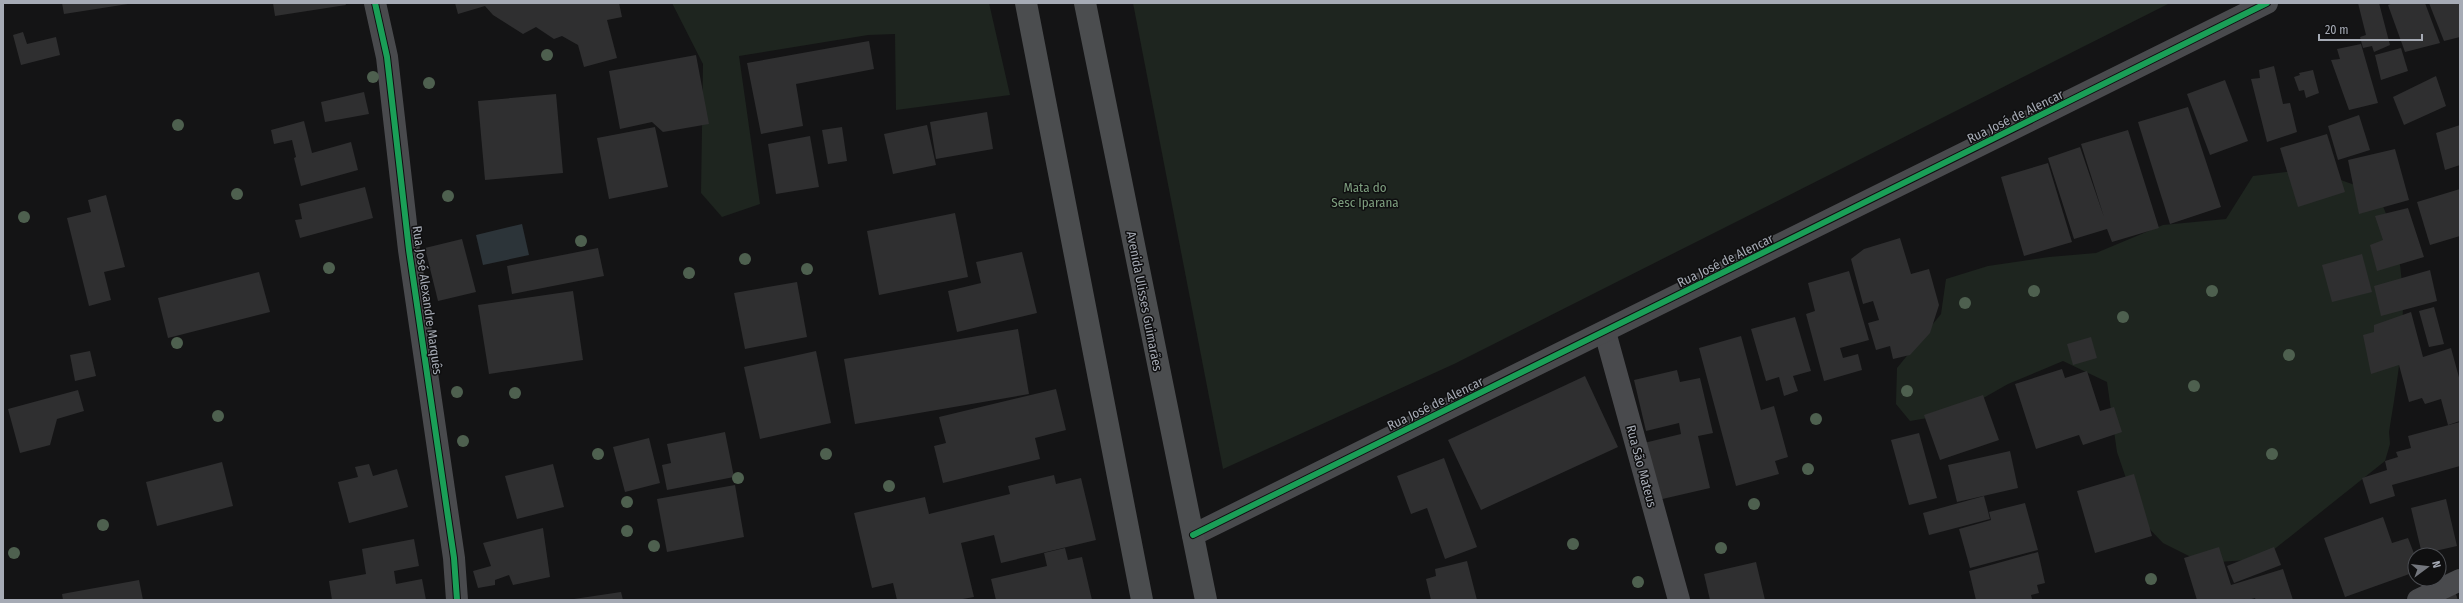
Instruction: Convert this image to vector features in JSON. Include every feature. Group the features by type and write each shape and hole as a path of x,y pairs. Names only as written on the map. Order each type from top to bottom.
{"main road":[{"path":"1026,3 1142,600"},
{"name":"Avenida Ulisses Guimarães","path":"1085,3 1206,600"}],"street":[{"name":"Rua José Alexandre Marquês","path":"375,3 388,58 409,250 454,558 457,600"},
{"name":"Rua José de Alencar","path":"1193,535 2267,3"},
{"name":"Rua São Mateus","path":"1605,332 1679,600"},
{"path":"2418,600 2460,580"}],"green space":[{"path":"672,3 989,3 1010,95 896,110 895,34 868,35 739,56 760,204 722,217 701,193 703,64"},
{"name":"Mata do Sesc Iparana","path":"1133,3 2170,3 1454,364 1223,469"},
{"path":"2309,169 2378,193 2394,234 2401,271 2403,317 2402,340 2389,432 2390,444 2385,461 2262,559 2203,563 2163,543 2140,519 2117,452 2107,382 2063,361 2008,384 1957,413 1910,421 1896,404 1897,368 1941,314 1946,279 1988,266 2049,257 2096,253 2163,225 2226,219 2253,176"}],"shaded area":[{"path":"522,224 529,255 483,265 476,235"}],"building":[{"path":"62,3 128,3 128,4 64,14"},
{"path":"273,3 345,3 346,5 275,16"},
{"path":"455,3 619,3 622,17 607,20 617,58 584,67 578,45 562,36 554,39 536,27 523,34 493,15 485,6 458,14"},
{"path":"2358,3 2379,3 2390,45 2374,52 2372,46 2363,48 2360,37 2366,35"},
{"path":"2393,3 2425,3 2440,43 2405,52 2388,5"},
{"path":"2429,3 2460,3 2460,37 2444,41"},
{"path":"23,32 27,44 56,37 60,55 21,65 13,35"},
{"path":"869,41 874,69 796,84 803,126 761,134 747,63"},
{"path":"2361,44 2378,103 2349,110 2331,60 2340,59 2337,49"},
{"path":"2401,48 2408,71 2381,80 2375,55"},
{"path":"696,55 709,124 663,132 652,122 620,129 609,71"},
{"path":"2274,66 2283,104 2290,103 2297,132 2267,142 2251,79 2260,78 2259,70"},
{"path":"2313,70 2319,93 2306,98 2304,90 2299,91 2294,77 2300,75 2299,73"},
{"path":"2436,76 2446,106 2404,125 2393,97"},
{"path":"2225,80 2248,141 2210,155 2187,94"},
{"path":"364,92 369,114 325,122 321,102"},
{"path":"556,94 563,173 485,180 478,101"},
{"path":"2188,107 2221,207 2170,224 2138,122"},
{"path":"987,112 993,149 936,159 930,122"},
{"path":"2359,115 2370,150 2338,160 2328,126"},
{"path":"304,121 312,153 351,142 358,170 301,186 294,158 296,157 292,140 274,144 271,130"},
{"path":"927,125 936,165 893,174 884,134"},
{"path":"2460,125 2460,165 2445,170 2436,133"},
{"path":"655,127 668,187 609,199 597,138"},
{"path":"842,127 847,161 828,164 822,130"},
{"path":"2128,130 2159,228 2112,242 2107,229 2074,239 2048,158 2080,147 2104,217 2081,144"},
{"path":"2327,134 2345,192 2298,207 2280,148"},
{"path":"810,136 819,187 776,194 768,144"},
{"path":"2395,149 2409,200 2359,214 2348,160"},
{"path":"2048,163 2072,242 2024,256 2001,177"},
{"path":"365,187 373,218 300,238 295,220 302,219 299,204"},
{"path":"2460,189 2460,236 2430,245 2417,202"},
{"path":"106,195 125,267 104,272 111,300 89,306 67,218 91,212 88,200"},
{"path":"2408,208 2424,257 2377,271 2370,245 2383,240 2375,216"},
{"path":"955,213 968,277 879,295 867,231"},
{"path":"1900,238 1911,274 1929,269 1939,305 1930,333 1910,355 1893,359 1890,346 1876,350 1868,323 1879,320 1873,301 1863,304 1851,259 1864,249"},
{"path":"462,239 476,292 438,301 425,248"},
{"path":"598,248 604,276 512,294 507,266"},
{"path":"1022,252 1037,313 957,332 948,291 981,283 976,262"},
{"path":"2362,254 2372,292 2332,302 2322,265"},
{"path":"2430,270 2437,301 2381,316 2374,286"},
{"path":"1849,271 1869,340 1840,348 1843,358 1858,354 1862,370 1824,381 1806,314 1815,311 1808,283"},
{"path":"259,272 270,312 168,338 158,298"},
{"path":"797,282 807,337 745,349 734,293"},
{"path":"573,291 583,360 489,374 478,305"},
{"path":"2434,307 2444,344 2429,347 2419,311"},
{"path":"2411,312 2423,357 2451,348 2460,381 2460,421 2448,425 2441,399 2425,404 2422,398 2409,402 2399,365 2371,374 2363,335 2374,332 2374,325"},
{"path":"1795,317 1811,371 1793,376 1798,391 1784,396 1779,377 1766,381 1751,329"},
{"path":"1018,329 1029,394 855,424 844,359"},
{"path":"1741,336 1761,410 1774,406 1788,457 1775,461 1779,474 1736,486 1699,348"},
{"path":"2091,337 2097,358 2073,365 2067,344"},
{"path":"90,351 96,376 75,381 70,355"},
{"path":"816,351 831,423 760,439 744,367"},
{"path":"2062,369 2065,378 2087,371 2100,411 2114,407 2122,432 2083,445 2079,435 2036,449 2015,384"},
{"path":"1677,370 1680,382 1700,378 1713,433 1698,436 1710,488 1658,500 1644,443 1681,434 1679,423 1646,431 1634,380"},
{"path":"1585,376 1618,447 1481,510 1448,440"},
{"path":"1056,389 1066,430 1035,438 1040,459 943,483 934,446 946,443 939,417"},
{"path":"78,390 84,411 57,419 50,445 20,453 8,409"},
{"path":"1983,395 1999,440 1940,460 1924,415"},
{"path":"2460,422 2460,466 2392,485 2395,496 2370,504 2362,478 2387,470 2385,461 2398,457 2396,452 2411,448 2408,436"},
{"path":"725,432 734,477 667,490 662,465 671,463 667,444"},
{"path":"1919,433 1937,498 1909,505 1891,440"},
{"path":"649,438 660,483 625,492 613,447"},
{"path":"2010,451 2018,488 1957,502 1948,465"},
{"path":"1444,458 1477,547 1445,559 1427,508 1411,514 1397,476"},
{"path":"222,462 233,506 157,526 146,482"},
{"path":"369,464 373,476 397,469 408,507 349,523 338,482 358,477 355,467"},
{"path":"553,464 564,507 517,519 505,476"},
{"path":"2134,474 2152,536 2095,553 2077,491"},
{"path":"1054,475 1056,484 1081,478 1096,540 1001,563 994,535 961,543 974,597 957,600 897,600 893,583 872,588 854,513 925,497 929,514 1010,494 1008,486"},
{"path":"735,485 744,537 667,552 657,499"},
{"path":"1984,496 1990,519 1929,535 1923,513"},
{"path":"2446,499 2457,546 2447,548 2447,547 2420,547 2411,508"},
{"path":"2025,503 2038,550 1970,568 1959,529 1991,520 1989,512"},
{"path":"2383,517 2392,543 2408,538 2412,547 2407,547 2407,575 2345,597 2324,538"},
{"path":"543,528 550,577 513,585 509,575 495,580 495,585 478,588 473,571 491,566 483,543"},
{"path":"414,539 419,566 394,571 396,584 422,579 426,600 332,600 329,581 366,574 362,549"},
{"path":"2219,547 2231,585 2283,569 2293,600 2256,600 2255,598 2248,600 2197,600 2184,558"},
{"path":"2274,547 2281,565 2234,583 2227,566"},
{"path":"1065,548 1068,560 1082,557 1092,600 996,600 991,579 1047,566 1044,553"},
{"path":"2038,552 2045,583 2037,585 2039,593 2031,595 2032,599 1976,600 1969,571"},
{"path":"1467,561 1477,600 1431,600 1426,579 1436,576 1435,569"},
{"path":"1756,562 1765,600 1710,600 1704,574"},
{"path":"139,580 143,600 63,600 62,594"},
{"path":"2454,589 2458,600 2422,600"},
{"path":"621,592 623,600 574,600 574,599"}],"cycle path":[{"path":"375,3 387,57 409,250 454,558 457,600"},
{"path":"1193,535 2267,3"}]}
